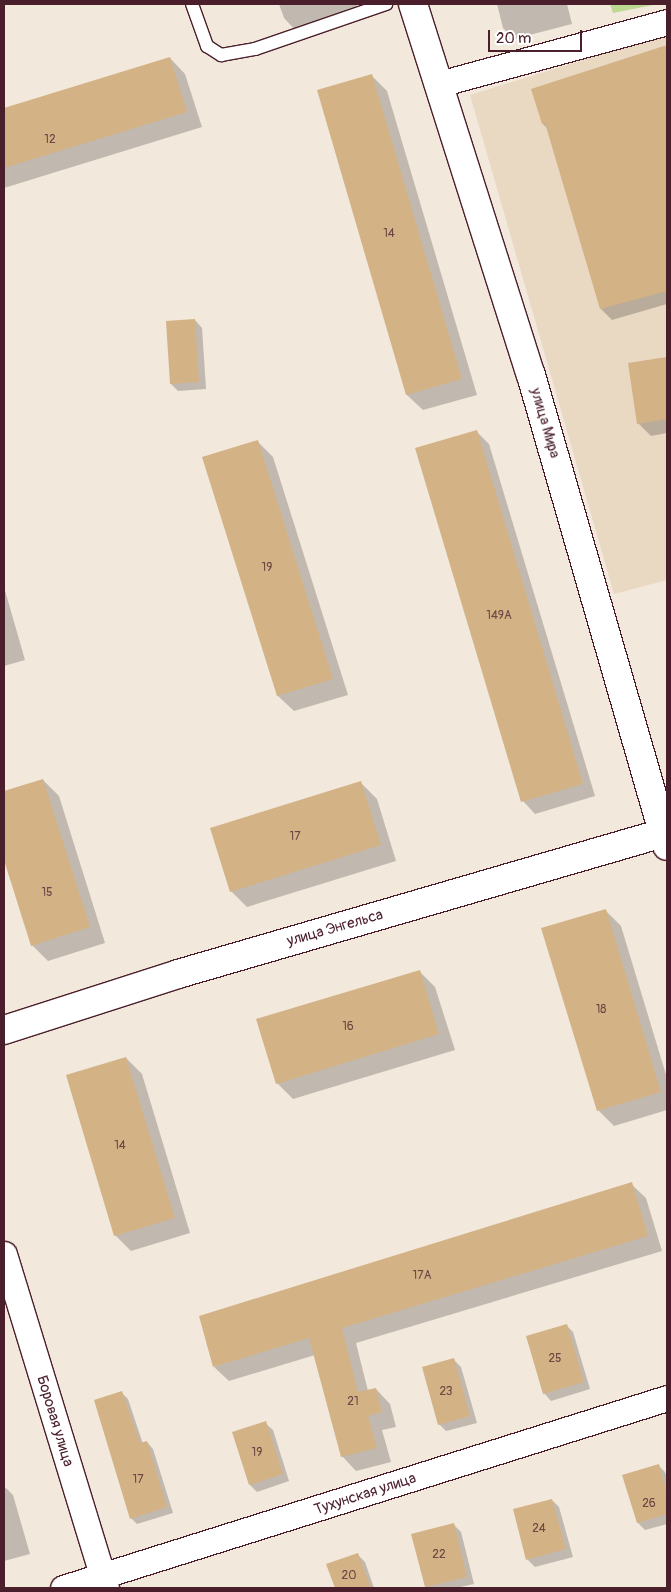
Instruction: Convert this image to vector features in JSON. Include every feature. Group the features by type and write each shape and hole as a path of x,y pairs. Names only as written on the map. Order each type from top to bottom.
{"main road":[{"name":"улица Мира","path":"413,4 531,375 666,837"},
{"name":"улица Энгельса","path":"4,1030 178,974 666,837"}],"street":[{"path":"439,84 667,22"},
{"name":"Боровая улица","path":"4,1254 104,1582"},
{"name":"Тухунская улица","path":"63,1588 104,1582 667,1398"}],"lane":[{"path":"192,4 207,46 221,55 255,49 386,4"}],"shaded area":[{"path":"667,34 667,580 614,594 470,95"}],"green space":[{"path":"610,4 658,4 613,13"}],"building":[{"path":"667,45 667,291 600,309 545,123 542,124 531,89"},
{"path":"170,57 187,112 4,168 4,108"},
{"path":"372,74 462,379 406,395 317,90"},
{"path":"195,319 199,382 170,384 166,321"},
{"path":"667,357 667,419 637,424 628,363"},
{"path":"477,430 583,784 521,802 415,448"},
{"path":"258,440 333,679 277,696 202,457"},
{"path":"43,779 90,927 31,946 4,860 4,791"},
{"path":"361,781 381,845 230,892 210,828"},
{"path":"606,909 661,1092 597,1111 541,928"},
{"path":"420,970 439,1034 276,1084 256,1019"},
{"path":"126,1057 175,1218 114,1236 66,1075"},
{"path":"632,1182 648,1236 342,1328 358,1392 376,1388 382,1412 368,1416 377,1448 341,1457 309,1338 213,1367 199,1316"},
{"path":"567,1324 584,1382 543,1394 526,1336"},
{"path":"454,1358 470,1416 438,1425 422,1367"},
{"path":"122,1391 140,1443 147,1441 167,1507 130,1519 94,1400"},
{"path":"266,1421 283,1474 249,1485 232,1432"},
{"path":"659,1464 667,1493 667,1514 637,1523 622,1475"},
{"path":"552,1499 566,1549 526,1560 513,1509"},
{"path":"454,1523 467,1577 425,1587 411,1534"},
{"path":"358,1553 371,1588 335,1588 326,1564"}]}
